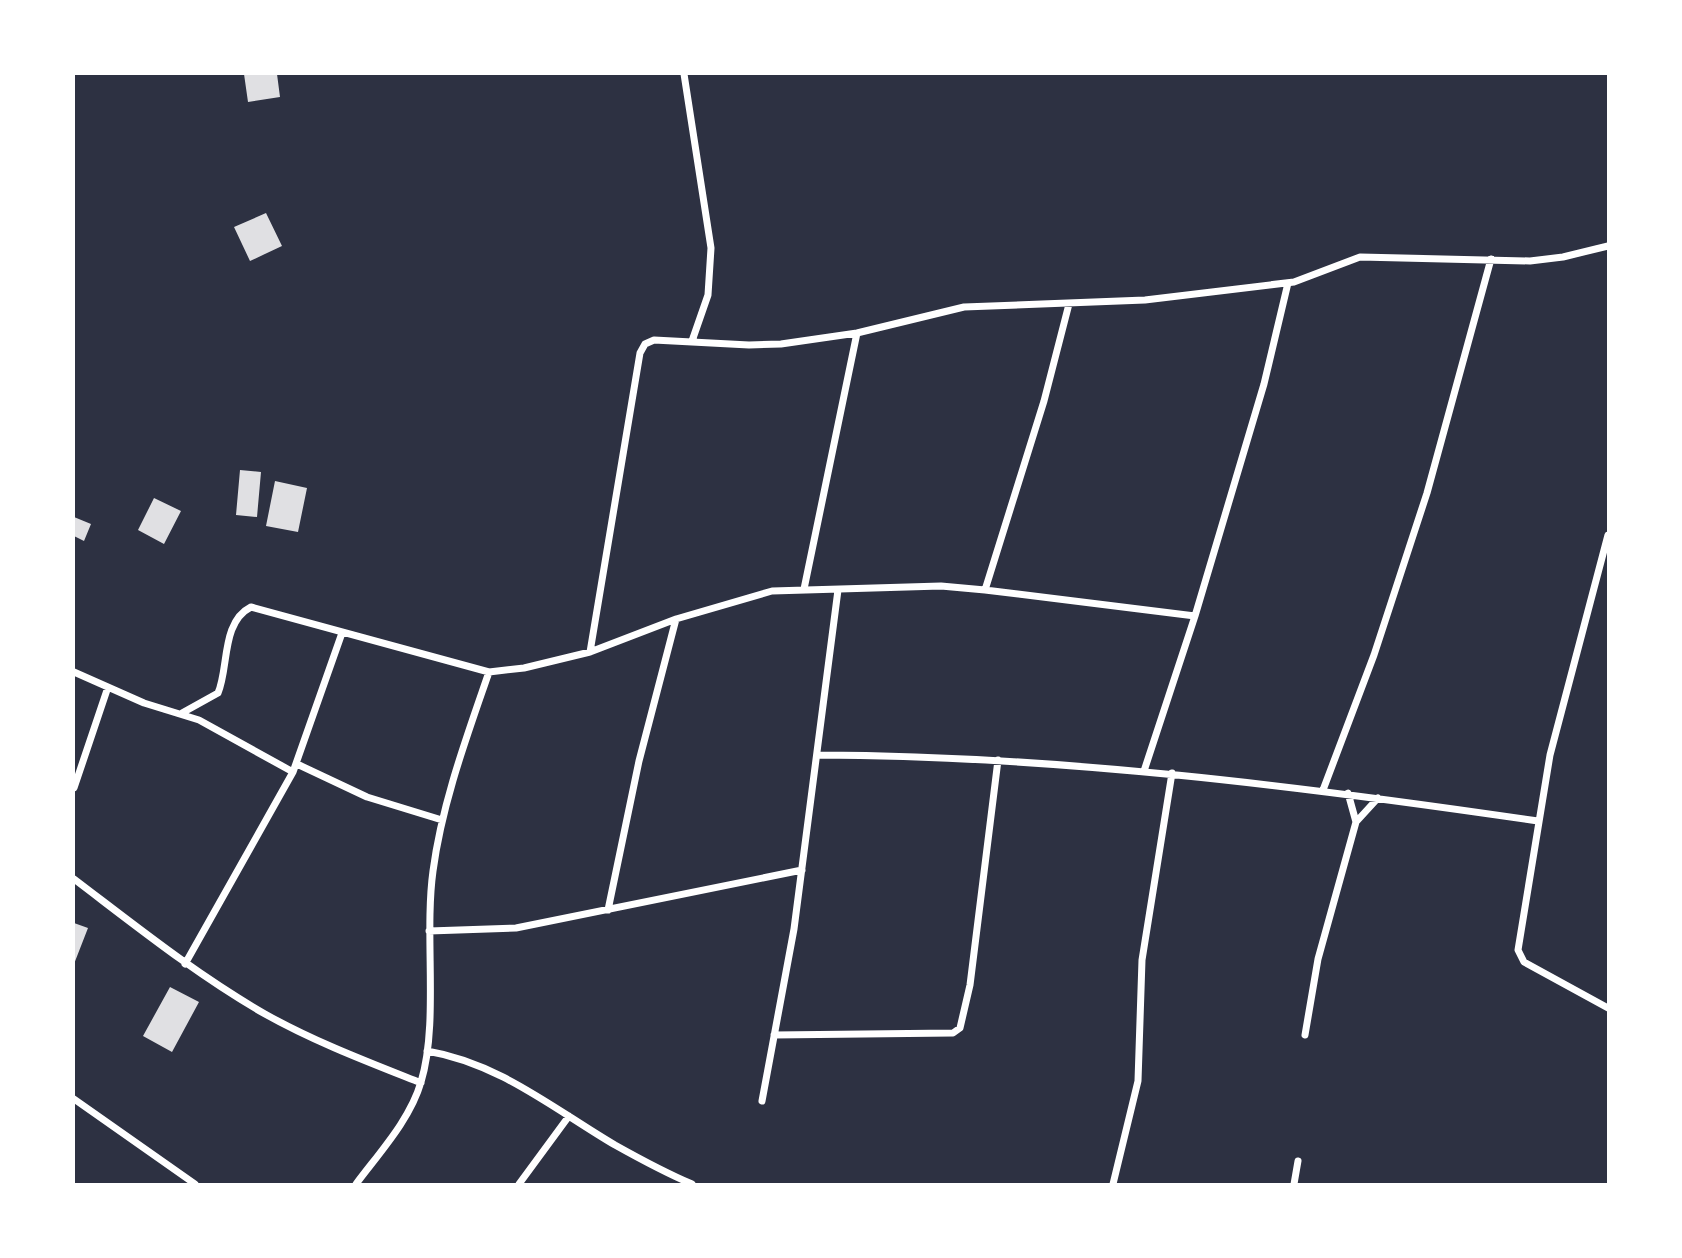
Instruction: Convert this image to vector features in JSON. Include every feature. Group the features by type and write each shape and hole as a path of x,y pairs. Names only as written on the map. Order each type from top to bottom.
{"street":[{"path":"684,74 711,248 708,295 692,341"},
{"path":"590,652 640,353 645,344 654,340 748,345 857,333 964,307 1145,300 1288,283 1360,257 1530,261 1563,257 1608,246"},
{"path":"1323,790 1374,655 1427,493 1491,259"},
{"path":"1144,771 1195,616 1264,384 1288,283"},
{"path":"985,590 1044,401 1069,304"},
{"path":"804,589 857,333"},
{"path":"1608,535 1550,755 1538,821 1536,854 1518,950 1520,958 1608,1008"},
{"path":"183,713 218,693 226,649 233,629 244,611 259,608 489,672 524,668 590,652 676,619 772,591 941,586 1195,616"},
{"path":"762,1101 802,870 838,590"},
{"path":"608,910 639,761 676,619"},
{"path":"185,964 295,768 342,633"},
{"path":"74,672 144,703 183,713 295,768 368,797 442,820"},
{"path":"356,1185 407,1115 421,1083 427,1051 433,869 442,820 489,672"},
{"path":"74,788 108,687"},
{"path":"818,755 998,760 1172,773 1348,793 1538,821"},
{"path":"774,1035 953,1033 960,1028 977,931 998,760"},
{"path":"1113,1185 1139,1081 1142,960 1172,773"},
{"path":"1348,793 1356,822"},
{"path":"1305,1035 1318,959 1356,822 1378,798"},
{"path":"429,931 516,928 802,870"},
{"path":"74,879 185,964 267,1015 321,1042 421,1083"},
{"path":"427,1051 454,1055 528,1089 615,1145 692,1185"},
{"path":"74,1099 195,1185"},
{"path":"519,1185 569,1116"},
{"path":"1294,1185 1298,1161"}],"building":[{"path":"244,74 277,74 280,97 248,102"},
{"path":"266,213 282,246 250,261 234,227"},
{"path":"240,470 261,472 257,517 236,515"},
{"path":"275,481 307,488 298,532 266,526"},
{"path":"154,498 181,511 164,544 138,530"},
{"path":"74,517 91,524 84,541 74,536"},
{"path":"74,923 88,928 74,964"},
{"path":"170,987 199,1002 172,1052 143,1036"}]}
